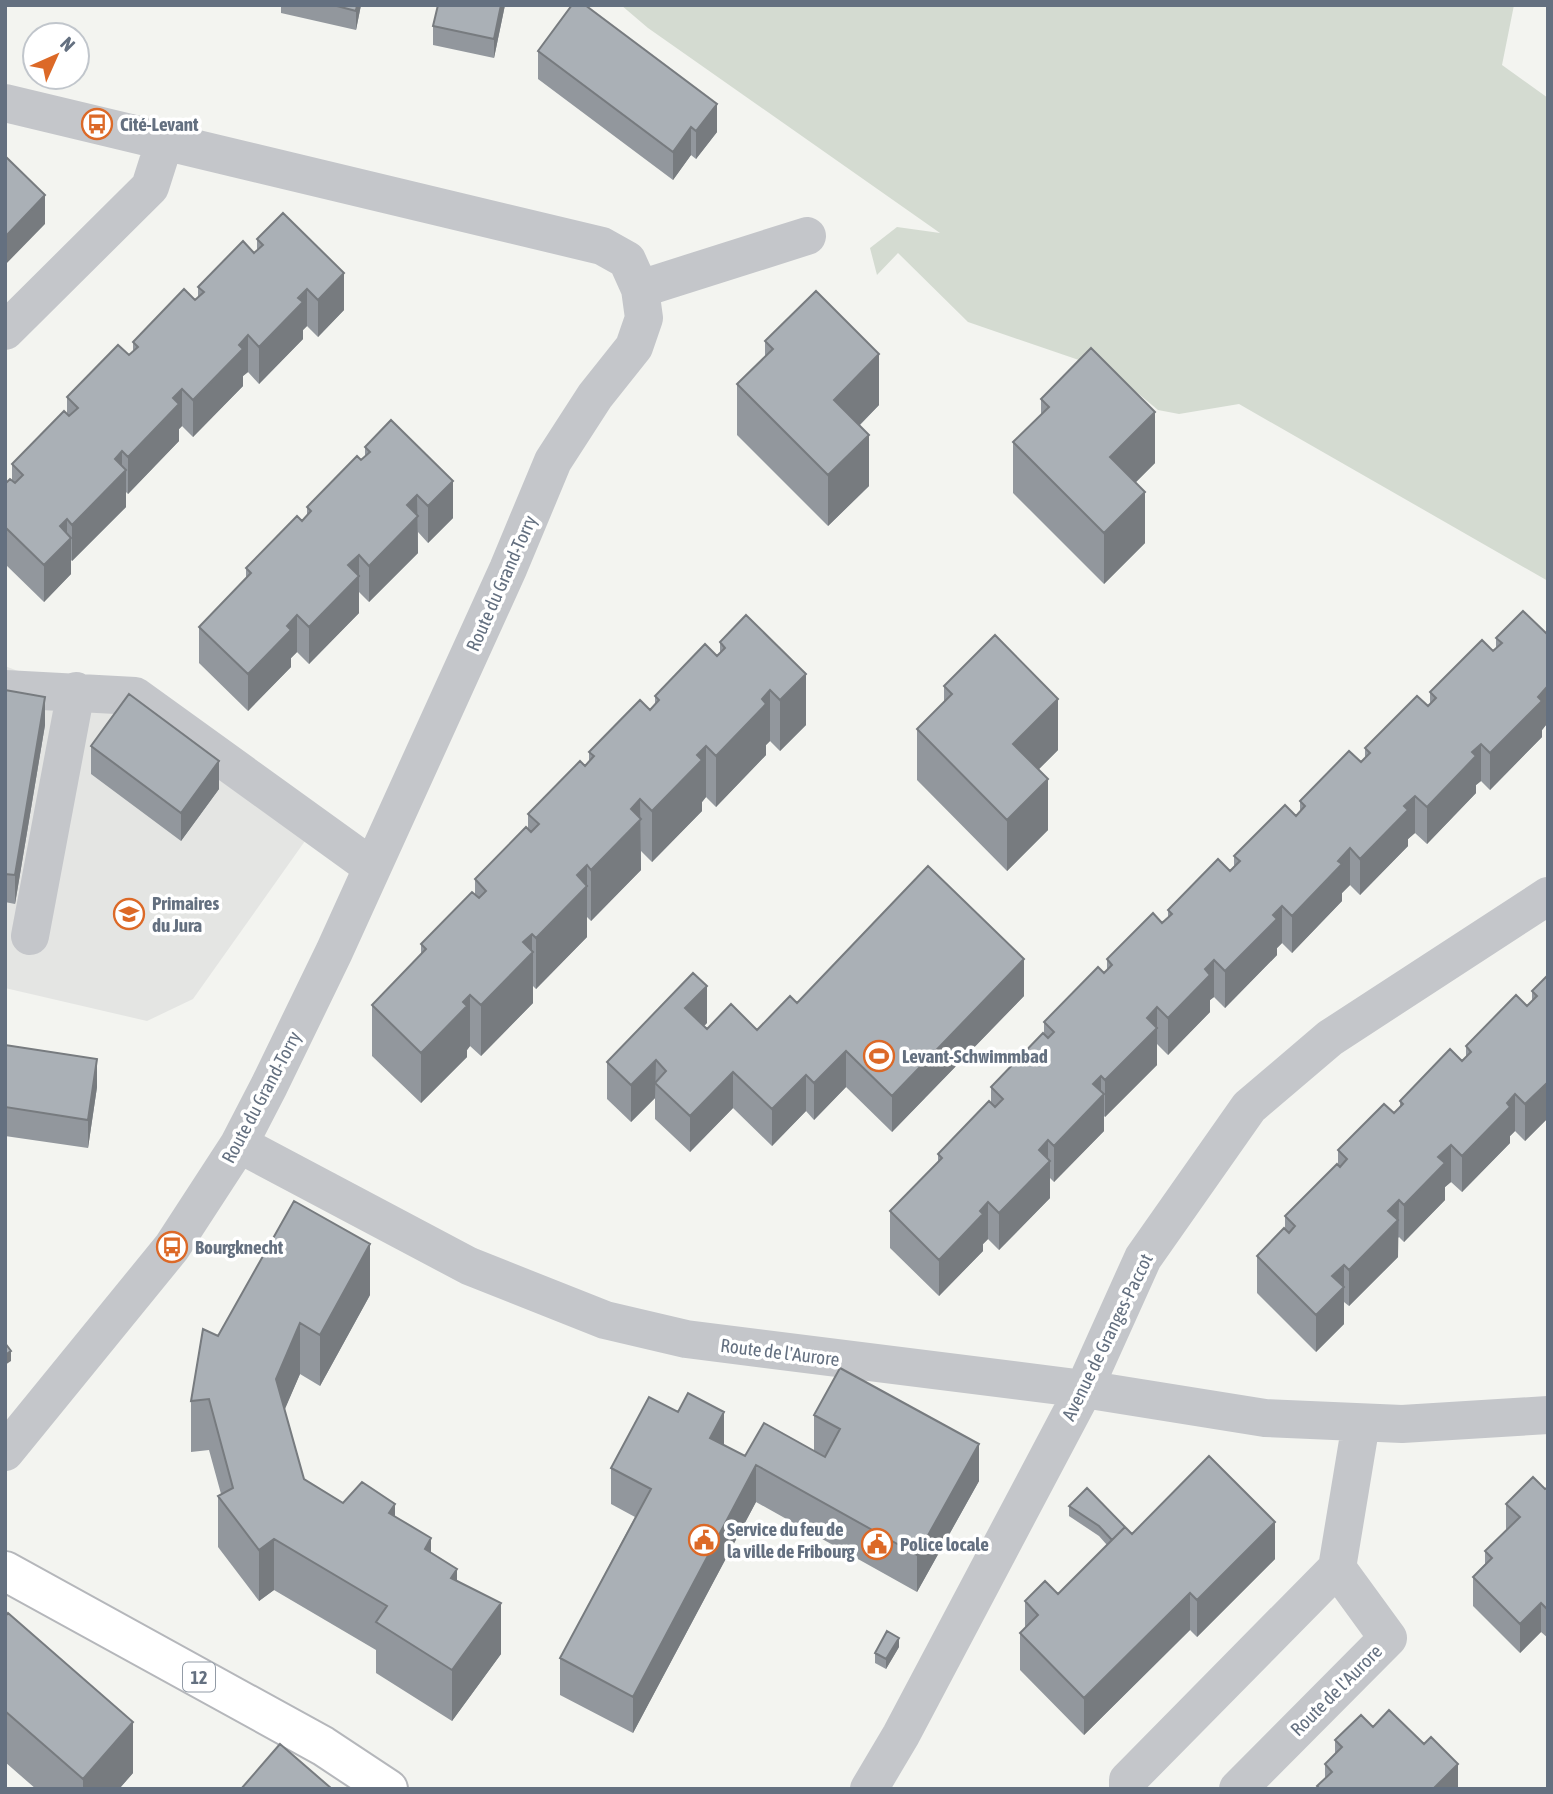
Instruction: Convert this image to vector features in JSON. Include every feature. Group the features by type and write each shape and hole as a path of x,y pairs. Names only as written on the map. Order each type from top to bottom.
{"main road":[{"name":"12","path":"5,1571 323,1746 388,1789"}],"street":[{"name":"Route du Grand-Torry","path":"5,103 602,246 626,260 640,289 644,318 634,347 595,396 553,461 508,569 334,952 239,1144 172,1247 5,1452"},
{"path":"5,331 150,187 165,140"},
{"path":"640,289 807,236"},
{"path":"5,688 135,696 372,867"},
{"path":"30,936 76,691"},
{"name":"Avenue de Granges-Paccot","path":"869,1789 901,1735 1084,1389 1143,1258 1249,1107 1330,1038 1548,896"},
{"name":"Route de l'Aurore","path":"239,1144 469,1266 604,1320 686,1339 1084,1389 1265,1418 1402,1424 1548,1415"},
{"path":"1128,1789 1128,1780 1337,1568 1361,1423"},
{"name":"Route de l'Aurore","path":"1238,1789 1388,1637 1337,1568"}],"shaded area":[{"path":"621,5 1514,5 1502,65 1548,98 1548,581 1239,404 1179,414 1158,410 1111,371 968,322 898,253 877,275 870,248 897,227 940,233 648,28"},
{"name":"Primaires du Jura","path":"5,666 124,712 305,841 193,999 147,1021 5,988"}],"building":[{"path":"333,5 357,5 356,11"},
{"path":"438,5 501,5 494,39 433,26"},
{"path":"572,5 585,5 717,104 696,131 691,127 673,152 538,51"},
{"path":"5,156 45,195 5,237"},
{"path":"283,213 344,273 318,300 307,289 298,298 303,302 259,347 248,335 239,345 243,349 193,400 182,389 173,398 179,404 128,457 122,451 115,459 126,470 72,525 67,519 60,526 71,538 44,565 5,527 5,484 10,479 15,483 23,475 12,464 64,411 69,416 78,408 67,397 118,345 129,355 138,347 133,342 184,289 195,300 204,292 198,287 243,241 254,253 263,245 257,239"},
{"path":"816,291 879,354 834,400 869,435 828,475 737,384 773,349 765,341"},
{"path":"1091,348 1155,412 1110,457 1145,492 1104,533 1013,442 1049,407 1041,399"},
{"path":"391,420 453,481 428,506 417,495 407,505 418,516 369,566 359,555 348,565 359,576 309,627 297,615 287,626 291,630 248,674 199,627 251,573 246,568 297,516 302,521 311,511 307,507 357,456 361,460 370,452 365,447"},
{"path":"1523,611 1548,635 1548,690 1546,688 1538,697 1542,701 1490,753 1481,744 1472,752 1476,756 1427,807 1415,796 1404,806 1408,810 1360,859 1350,848 1338,861 1342,864 1292,916 1282,906 1273,915 1277,919 1225,971 1214,960 1205,969 1210,975 1168,1018 1157,1007 1147,1018 1157,1028 1105,1080 1101,1076 1093,1084 1104,1094 1054,1146 1048,1140 1039,1150 1050,1161 999,1213 988,1202 980,1211 983,1214 939,1260 890,1211 942,1158 938,1154 989,1101 995,1107 1003,1099 991,1087 1043,1033 1048,1038 1054,1032 1044,1022 1098,967 1104,973 1112,965 1107,959 1153,913 1162,923 1172,914 1168,910 1218,859 1230,871 1240,861 1234,856 1285,805 1296,816 1305,806 1300,801 1349,751 1361,762 1370,753 1365,748 1417,696 1428,706 1436,698 1430,692 1482,640 1493,651 1502,643 1496,638"},
{"path":"746,615 806,674 780,700 770,690 762,699 766,704 716,756 706,746 697,755 702,760 652,811 640,799 631,809 641,819 591,870 587,865 577,875 587,886 536,938 532,934 523,942 533,952 481,1005 470,995 463,1002 467,1006 421,1053 372,1005 426,949 421,944 472,892 479,898 486,891 475,879 526,827 531,832 539,824 528,814 580,761 585,766 594,756 589,752 640,700 650,710 659,700 655,696 705,644 717,656 725,648 720,642"},
{"path":"995,635 1058,699 1013,744 1048,779 1007,820 917,729 952,694 944,686"},
{"path":"5,690 45,697 15,875 5,874"},
{"path":"129,694 219,761 181,813 91,746"},
{"path":"928,866 1024,959 892,1096 846,1051 814,1083 806,1075 772,1109 733,1072 690,1116 655,1083 666,1071 656,1060 631,1085 607,1062 693,973 707,986 685,1008 707,1029 731,1004 757,1030 790,996 797,1003"},
{"path":"1548,975 1548,1082 1525,1104 1515,1094 1507,1103 1510,1107 1462,1156 1451,1145 1438,1157 1445,1163 1404,1205 1399,1200 1388,1211 1398,1220 1349,1270 1344,1265 1332,1276 1344,1287 1316,1315 1257,1256 1284,1228 1289,1233 1295,1226 1285,1216 1337,1164 1340,1167 1347,1159 1338,1150 1384,1104 1394,1113 1403,1104 1400,1101 1450,1049 1462,1061 1471,1052 1466,1046 1516,995 1527,1006 1537,996 1532,991"},
{"path":"5,1045 97,1059 88,1120 5,1107"},
{"path":"294,1201 370,1244 320,1335 300,1323 276,1379 304,1479 343,1503 362,1482 395,1504 389,1513 431,1538 425,1549 457,1569 451,1578 501,1603 452,1670 376,1622 387,1606 274,1539 259,1550 218,1496 233,1488 209,1399 191,1401 203,1329 218,1336"},
{"path":"5,1343 11,1351 5,1355"},
{"path":"840,1368 979,1444 917,1555 756,1465 633,1697 560,1658 651,1489 611,1468 649,1397 678,1412 688,1393 724,1412 710,1438 745,1456 764,1423 825,1457 840,1429 814,1415"},
{"path":"1209,1456 1275,1522 1197,1600 1190,1593 1084,1698 1020,1633 1038,1615 1025,1601 1045,1581 1058,1594 1125,1527 1132,1534"},
{"path":"1533,1477 1545,1489 1548,1487 1548,1610 1541,1603 1520,1624 1473,1577 1492,1558 1485,1551 1520,1517 1506,1504"},
{"path":"1087,1488 1125,1527 1112,1540 1099,1526 1069,1506"},
{"path":"8,1613 133,1722 83,1779 5,1711 5,1617"},
{"path":"887,1631 899,1638 886,1659 875,1653"},
{"path":"1389,1710 1424,1744 1431,1737 1458,1764 1435,1789 1320,1789 1317,1786 1332,1772 1325,1764 1342,1747 1335,1740 1361,1715 1373,1727"},
{"path":"280,1744 332,1789 241,1789"}],"place":[{"name":"Cité-Levant","path":"97,124"},
{"name":"Primaires du Jura","path":"129,914"},
{"name":"Levant-Schwimmbad","path":"879,1056"},
{"name":"Bourgknecht","path":"172,1247"},
{"name":"Service du feu de la ville de Fribourg","path":"704,1540"},
{"name":"Police locale","path":"877,1544"}]}
